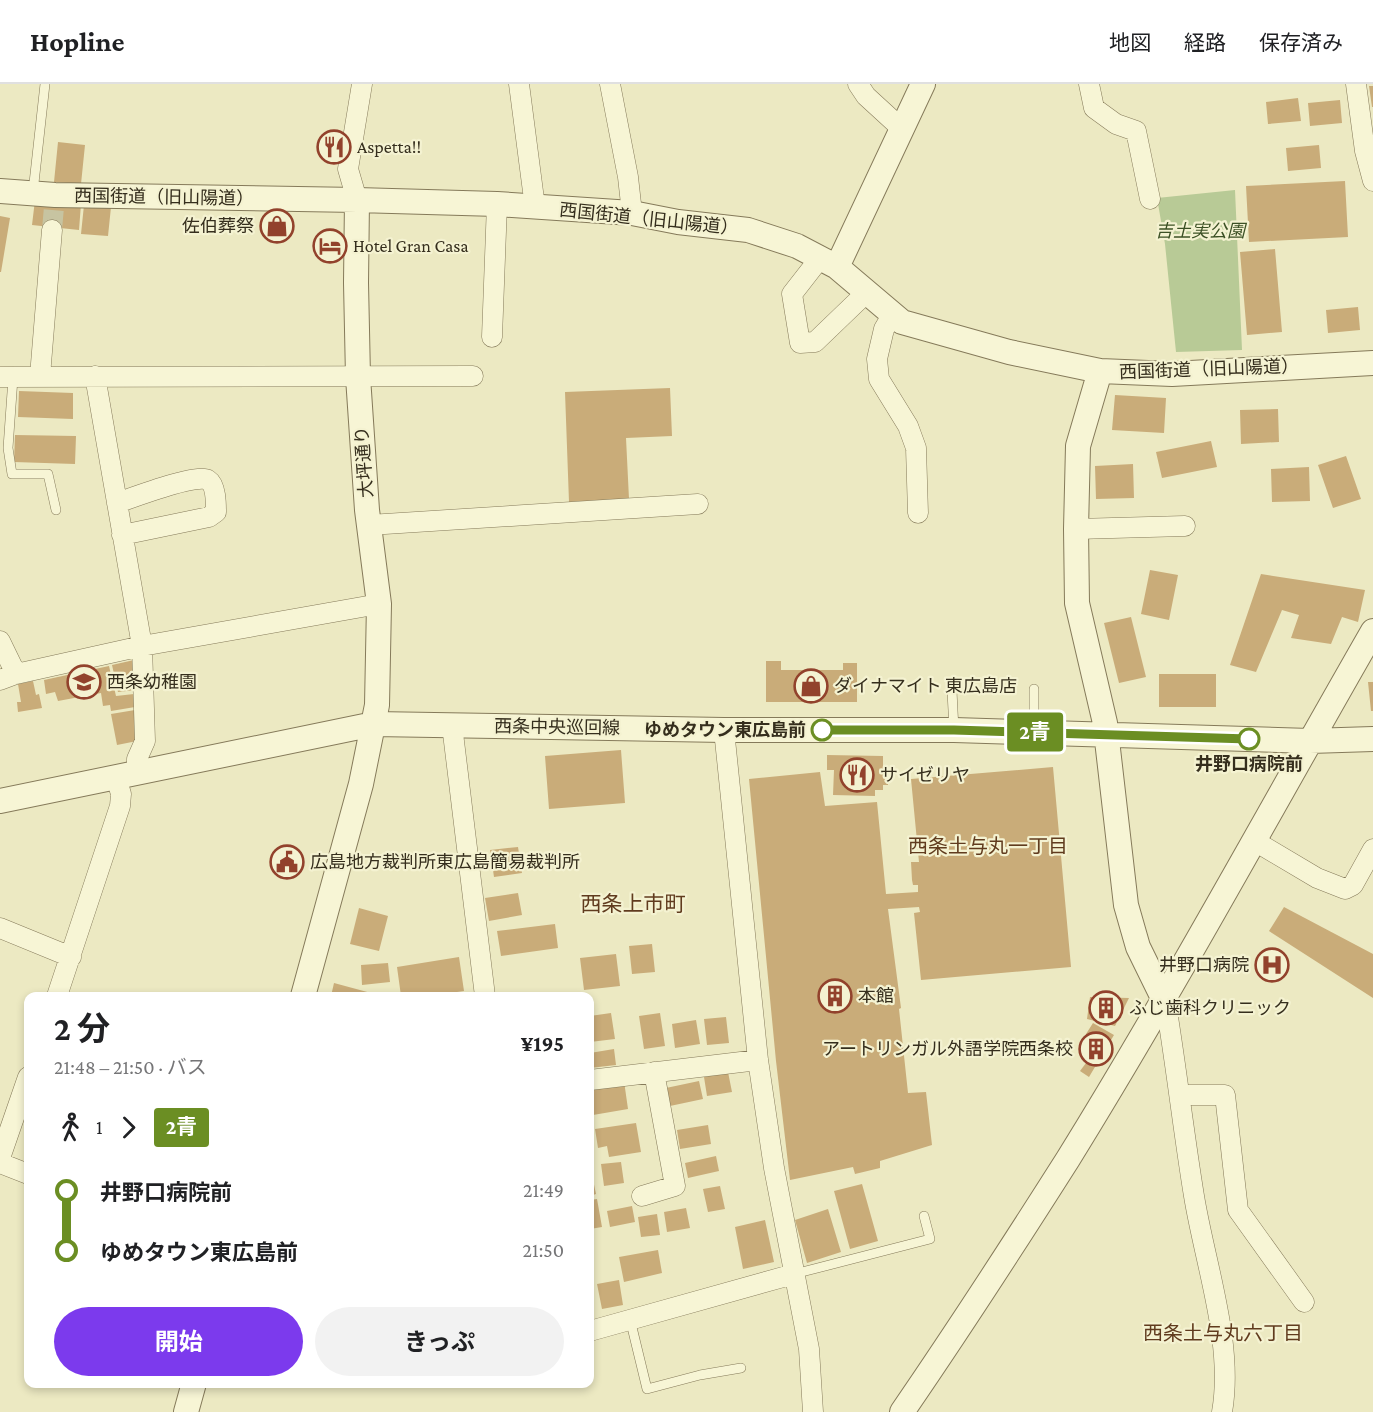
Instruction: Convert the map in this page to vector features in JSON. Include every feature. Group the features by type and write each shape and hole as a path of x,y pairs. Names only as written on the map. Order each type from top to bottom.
{"street":[{"path":"357,200 348,170 362,84"},
{"path":"519,84 535,207"},
{"path":"610,84 628,177 632,213"},
{"path":"858,84 866,96 902,129"},
{"path":"866,293 815,342 800,343 792,294 828,263 902,129 923,84"},
{"path":"1089,84 1094,108 1116,124 1136,131 1150,199"},
{"path":"1356,84 1365,151 1373,181"},
{"name":"西国街道（旧山陽道）","path":"0,191 33,195 497,204 632,213 678,222 748,230 797,246 828,263 902,321 1009,352 1100,371 1172,374 1373,363"},
{"name":"大坪通り","path":"304,992 361,784 377,705 379,604 369,525 358,377 357,200"},
{"path":"492,337 497,204"},
{"path":"40,376 52,230"},
{"path":"893,314 884,329 877,359 879,380 908,426 916,448 918,513"},
{"path":"1100,371 1078,446 1077,603 1107,735 1126,905 1138,947 1167,1011 1194,1197 1223,1348 1226,1374 1222,1412"},
{"path":"7,378 40,376 473,376"},
{"path":"58,992 120,806 126,775 145,741 142,646 95,376"},
{"path":"117,503 187,480 201,478 209,480 213,485 216,512 209,517 122,535"},
{"path":"369,525 698,504"},
{"path":"1076,529 1185,526"},
{"path":"0,640 8,677 142,646 379,604"},
{"path":"902,1412 955,1335 1068,1157 1163,998 1373,631"},
{"name":"西条中央巡回線","path":"0,801 374,724 724,730 954,730 1310,741 1373,740"},
{"path":"452,725 485,992"},
{"path":"724,730 758,1060 774,1168 809,1348 813,1412"},
{"path":"1253,840 1317,878 1345,889 1353,885 1371,856"},
{"path":"0,928 71,957"},
{"path":"594,1080 758,1060"},
{"path":"642,1196 675,1186 654,1072"},
{"path":"0,1158 24,1089"},
{"path":"1180,1095 1225,1095 1238,1210 1304,1302"},
{"path":"0,1163 24,1172"},
{"path":"594,1330 794,1274"},
{"path":"186,1412 193,1388"}],"lane":[{"path":"33,195 45,84"},
{"path":"7,378 8,448 12,474 48,474 56,510"},
{"path":"1034,689 1034,732"},
{"path":"952,691 954,730"},
{"path":"794,1274 930,1239 924,1216"},
{"path":"630,1319 647,1389 700,1375 741,1368"}],"green space":[{"name":"吉土実公園","path":"1235,190 1242,350 1176,352 1165,244 1157,198"}],"building":[{"path":"1369,86 1373,86 1373,107 1372,107"},
{"path":"1298,98 1301,121 1268,124 1266,102"},
{"path":"1340,100 1342,123 1310,126 1308,103"},
{"path":"58,142 85,145 81,184 54,182"},
{"path":"1319,145 1321,168 1288,171 1286,148"},
{"path":"1345,181 1348,237 1249,242 1246,186"},
{"path":"35,200 81,204 79,230 32,225"},
{"path":"84,205 111,207 108,236 81,234"},
{"path":"0,216 10,218 1,272 0,272"},
{"path":"1275,249 1282,332 1247,335 1240,252"},
{"path":"1358,307 1360,330 1328,333 1326,310"},
{"path":"670,388 672,436 626,438 629,499 569,502 565,392"},
{"path":"19,391 73,393 73,419 18,417"},
{"path":"1115,395 1166,398 1164,433 1112,430"},
{"path":"1278,409 1279,442 1241,444 1240,410"},
{"path":"15,435 76,436 75,464 14,462"},
{"path":"1211,441 1217,467 1162,478 1156,452"},
{"path":"1346,456 1361,499 1333,508 1318,465"},
{"path":"1133,464 1134,498 1096,499 1095,466"},
{"path":"1309,467 1310,501 1272,502 1271,469"},
{"path":"1150,570 1178,575 1169,620 1141,614"},
{"path":"1261,574 1365,590 1358,622 1342,617 1331,644 1291,638 1299,615 1282,610 1256,672 1230,665"},
{"path":"1131,617 1146,677 1119,683 1104,623"},
{"path":"134,660 135,690 118,692 112,665"},
{"name":"ダイナマイト 東広島店","path":"766,661 781,661 781,670 843,670 843,663 857,663 857,702 766,702"},
{"path":"109,666 116,696 134,694 135,707 111,711 110,705 103,706 101,693 58,701 55,692 46,694 44,680"},
{"path":"1159,674 1216,674 1216,707 1159,707"},
{"path":"33,681 42,708 18,712 17,702 21,702 18,684"},
{"path":"1368,682 1373,682 1373,711 1371,711"},
{"path":"135,710 137,741 117,745 111,714"},
{"path":"621,750 625,803 549,809 545,756"},
{"path":"827,755 883,756 883,773 888,773 888,785 883,785 883,790 875,790 875,796 833,795 834,770 827,770"},
{"path":"1053,767 1071,967 921,980 914,913 920,912 919,907 888,909 901,1008 899,1009 908,1093 926,1092 932,1145 880,1161 880,1168 855,1174 853,1167 790,1180 776,1061 749,779 820,772 825,806 877,802 886,894 918,892 918,885 913,885 912,880 911,862 919,862 911,779"},
{"path":"518,847 522,873 494,877 490,850"},
{"path":"518,893 522,915 489,921 485,898"},
{"path":"1284,907 1373,954 1373,998 1269,931"},
{"path":"359,908 388,916 379,951 350,944"},
{"path":"555,924 558,948 501,956 497,931"},
{"path":"652,944 655,972 632,974 629,946"},
{"path":"616,954 620,986 584,990 580,958"},
{"path":"459,957 464,991 400,992 397,967"},
{"path":"388,963 390,982 362,985 361,965"},
{"path":"334,983 367,992 332,992"},
{"name":"ふじ歯科クリニック","path":"1090,997 1129,998 1115,1026 1087,1019"},
{"path":"611,1013 615,1039 594,1042 594,1015"},
{"path":"660,1013 665,1046 644,1049 639,1016"},
{"path":"726,1017 729,1043 707,1045 704,1019"},
{"path":"696,1020 700,1044 675,1048 672,1024"},
{"name":"アートリンガル外語学院西条校","path":"1093,1023 1114,1035 1089,1077 1080,1071 1086,1063 1086,1034"},
{"path":"614,1049 616,1065 594,1068 594,1052"},
{"path":"728,1072 732,1092 707,1096 704,1077"},
{"path":"624,1081 628,1109 594,1115 594,1086"},
{"path":"699,1081 703,1099 670,1106 666,1088"},
{"path":"636,1123 641,1152 609,1157 607,1146 598,1148 595,1129"},
{"path":"708,1125 711,1144 680,1149 677,1130"},
{"path":"716,1156 719,1171 688,1178 685,1163"},
{"path":"621,1162 624,1183 604,1186 601,1164"},
{"path":"862,1184 878,1241 850,1249 834,1191"},
{"path":"720,1186 725,1209 708,1212 703,1189"},
{"path":"594,1199 597,1199 602,1227 594,1228"},
{"path":"632,1206 635,1222 610,1227 607,1211"},
{"path":"686,1208 690,1228 667,1232 664,1212"},
{"path":"828,1209 841,1252 807,1263 795,1220"},
{"path":"657,1214 660,1235 641,1237 638,1217"},
{"path":"765,1220 774,1262 743,1269 735,1227"},
{"path":"658,1250 662,1273 624,1282 619,1257"},
{"path":"619,1280 623,1305 602,1309 597,1284"}],"tunnel":[{"path":"52,230 55,195"}],"bus line":[{"name":"2青","path":"822,730 954,730 1249,739"}],"place":[{"name":"Aspetta!!","path":"334,147"},
{"name":"佐伯葬祭","path":"277,226"},
{"name":"Hotel Gran Casa","path":"330,246"},
{"name":"西条幼稚園","path":"84,682"},
{"name":"ダイナマイト 東広島店","path":"811,686"},
{"name":"ゆめタウン東広島前","path":"822,730"},
{"name":"井野口病院前","path":"1249,739"},
{"name":"サイゼリヤ","path":"857,775"},
{"name":"広島地方裁判所東広島簡易裁判所","path":"287,862"},
{"name":"井野口病院","path":"1272,965"},
{"name":"本館","path":"835,996"},
{"name":"ふじ歯科クリニック","path":"1106,1008"},
{"name":"アートリンガル外語学院西条校","path":"1096,1049"}],"district":[{"name":"西条土与丸一丁目","path":"988,846"},
{"name":"西条上市町","path":"633,904"},
{"name":"西条土与丸六丁目","path":"1223,1333"}]}
